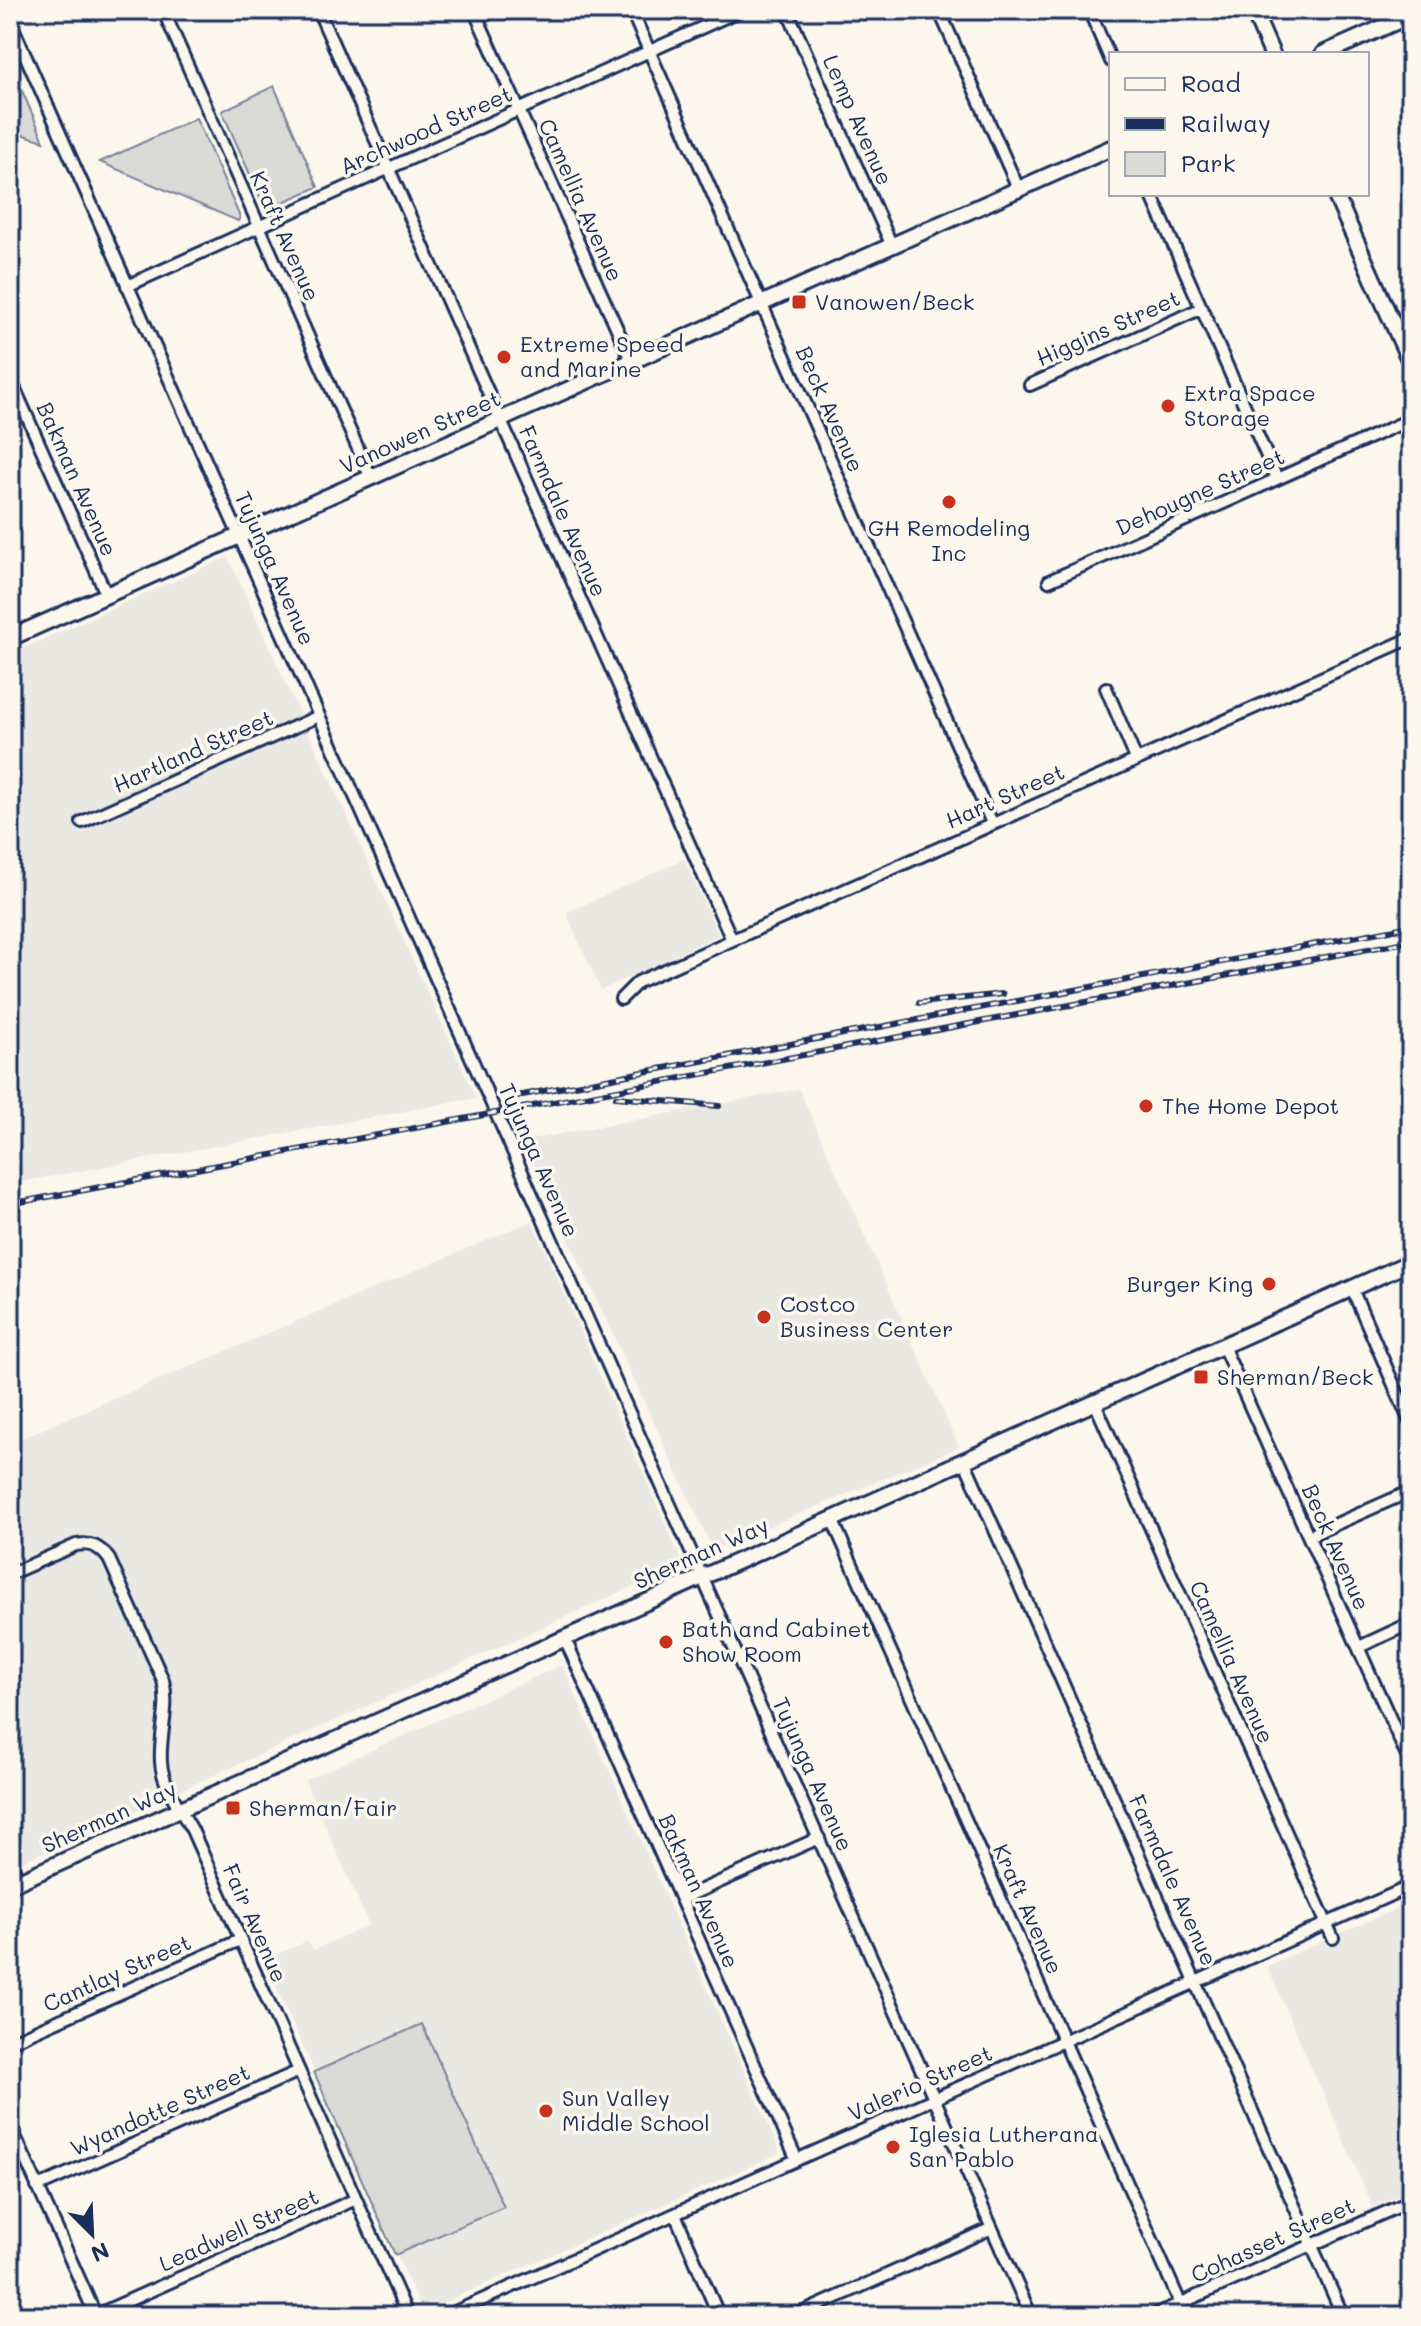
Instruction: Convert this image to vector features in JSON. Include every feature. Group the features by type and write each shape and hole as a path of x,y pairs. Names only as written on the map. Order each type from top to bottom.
{"main road":[{"path":"1253,10 1271,52"},
{"path":"1328,52 1411,15"},
{"name":"Vanowen Street","path":"10,638 1109,149"},
{"path":"1336,196 1411,364"},
{"name":"Sherman Way","path":"14,1883 1411,1262"}],"street":[{"path":"10,13 18,10"},
{"name":"Kraft Avenue","path":"163,10 371,478"},
{"name":"Farmdale Avenue","path":"318,10 732,940"},
{"name":"Camellia Avenue","path":"474,10 632,362"},
{"name":"Beck Avenue","path":"631,10 992,823"},
{"name":"Archwood Street","path":"127,286 741,10"},
{"name":"Lemp Avenue","path":"787,10 892,246"},
{"path":"939,10 1019,190"},
{"path":"1089,10 1109,56"},
{"name":"Tujunga Avenue","path":"10,21 1031,2316"},
{"path":"1152,196 1277,479"},
{"name":"Higgins Street","path":"1030,385 1202,308"},
{"name":"Bakman Avenue","path":"10,378 107,596"},
{"name":"Dehougne Street","path":"1049,581 1411,419"},
{"name":"Hart Street","path":"621,999 638,982 1411,638"},
{"path":"1106,688 1136,759"},
{"name":"Hartland Street","path":"82,822 319,716"},
{"path":"1352,1289 1411,1424"},
{"name":"Beck Avenue","path":"1223,1346 1410,1760"},
{"name":"Camellia Avenue","path":"1095,1403 1333,1938"},
{"name":"Farmdale Avenue","path":"964,1460 1343,2316"},
{"path":"1309,1536 1411,1491"},
{"name":"Kraft Avenue","path":"832,1519 1186,2316"},
{"name":"Fair Avenue","path":"10,1574 76,1545 94,1545 109,1559 163,1680 166,1700 162,1769 408,2316"},
{"path":"1359,1647 1411,1623"},
{"name":"Bakman Avenue","path":"565,1639 797,2160"},
{"path":"681,1899 819,1838"},
{"path":"10,1862 14,1883"},
{"name":"Valerio Street","path":"446,2316 1411,1886"},
{"name":"Cantlay Street","path":"10,2042 240,1940"},
{"name":"Wyandotte Street","path":"37,2187 299,2071"},
{"path":"10,2125 95,2316"},
{"name":"Leadwell Street","path":"95,2316 356,2199"},
{"name":"Cohasset Street","path":"1152,2316 1411,2201"},
{"path":"675,2214 719,2316"},
{"path":"795,2316 992,2228"}],"shaded area":[{"path":"228,557 476,1098 10,1184 10,654"},
{"path":"684,859 719,935 601,990 566,913"},
{"path":"799,1089 959,1447 713,1550 523,1141"},
{"path":"532,1221 683,1564 10,1867 10,1443"},
{"name":"Sun Valley Middle School","path":"562,1665 779,2149 778,2154 422,2311 264,1960 308,1941 313,1950 369,1925 305,1780"},
{"path":"1411,1902 1411,2190 1373,2207 1267,1966"}],"green space":[{"path":"10,63 44,141 10,131"},
{"path":"274,86 318,187 267,209 222,111"},
{"path":"196,118 240,217 238,221 100,162"},
{"path":"422,2024 504,2207 395,2255 314,2072"}],"railway":[{"path":"512,1097 1411,926"},
{"path":"10,1204 1411,941"},
{"path":"919,1003 1003,994"},
{"path":"616,1097 719,1106"}],"place":[{"name":"Vanowen/Beck","path":"799,302"},
{"name":"Extreme Speed and Marine","path":"504,357"},
{"name":"Extra Space Storage","path":"1168,406"},
{"name":"GH Remodeling Inc","path":"949,502"},
{"name":"The Home Depot","path":"1146,1106"},
{"name":"Burger King","path":"1269,1284"},
{"name":"Costco Business Center","path":"764,1317"},
{"name":"Sherman/Beck","path":"1201,1377"},
{"name":"Bath and Cabinet Show Room","path":"666,1642"},
{"name":"Sherman/Fair","path":"233,1808"},
{"name":"Sun Valley Middle School","path":"546,2111"},
{"name":"Iglesia Lutherana San Pablo","path":"893,2147"}]}
